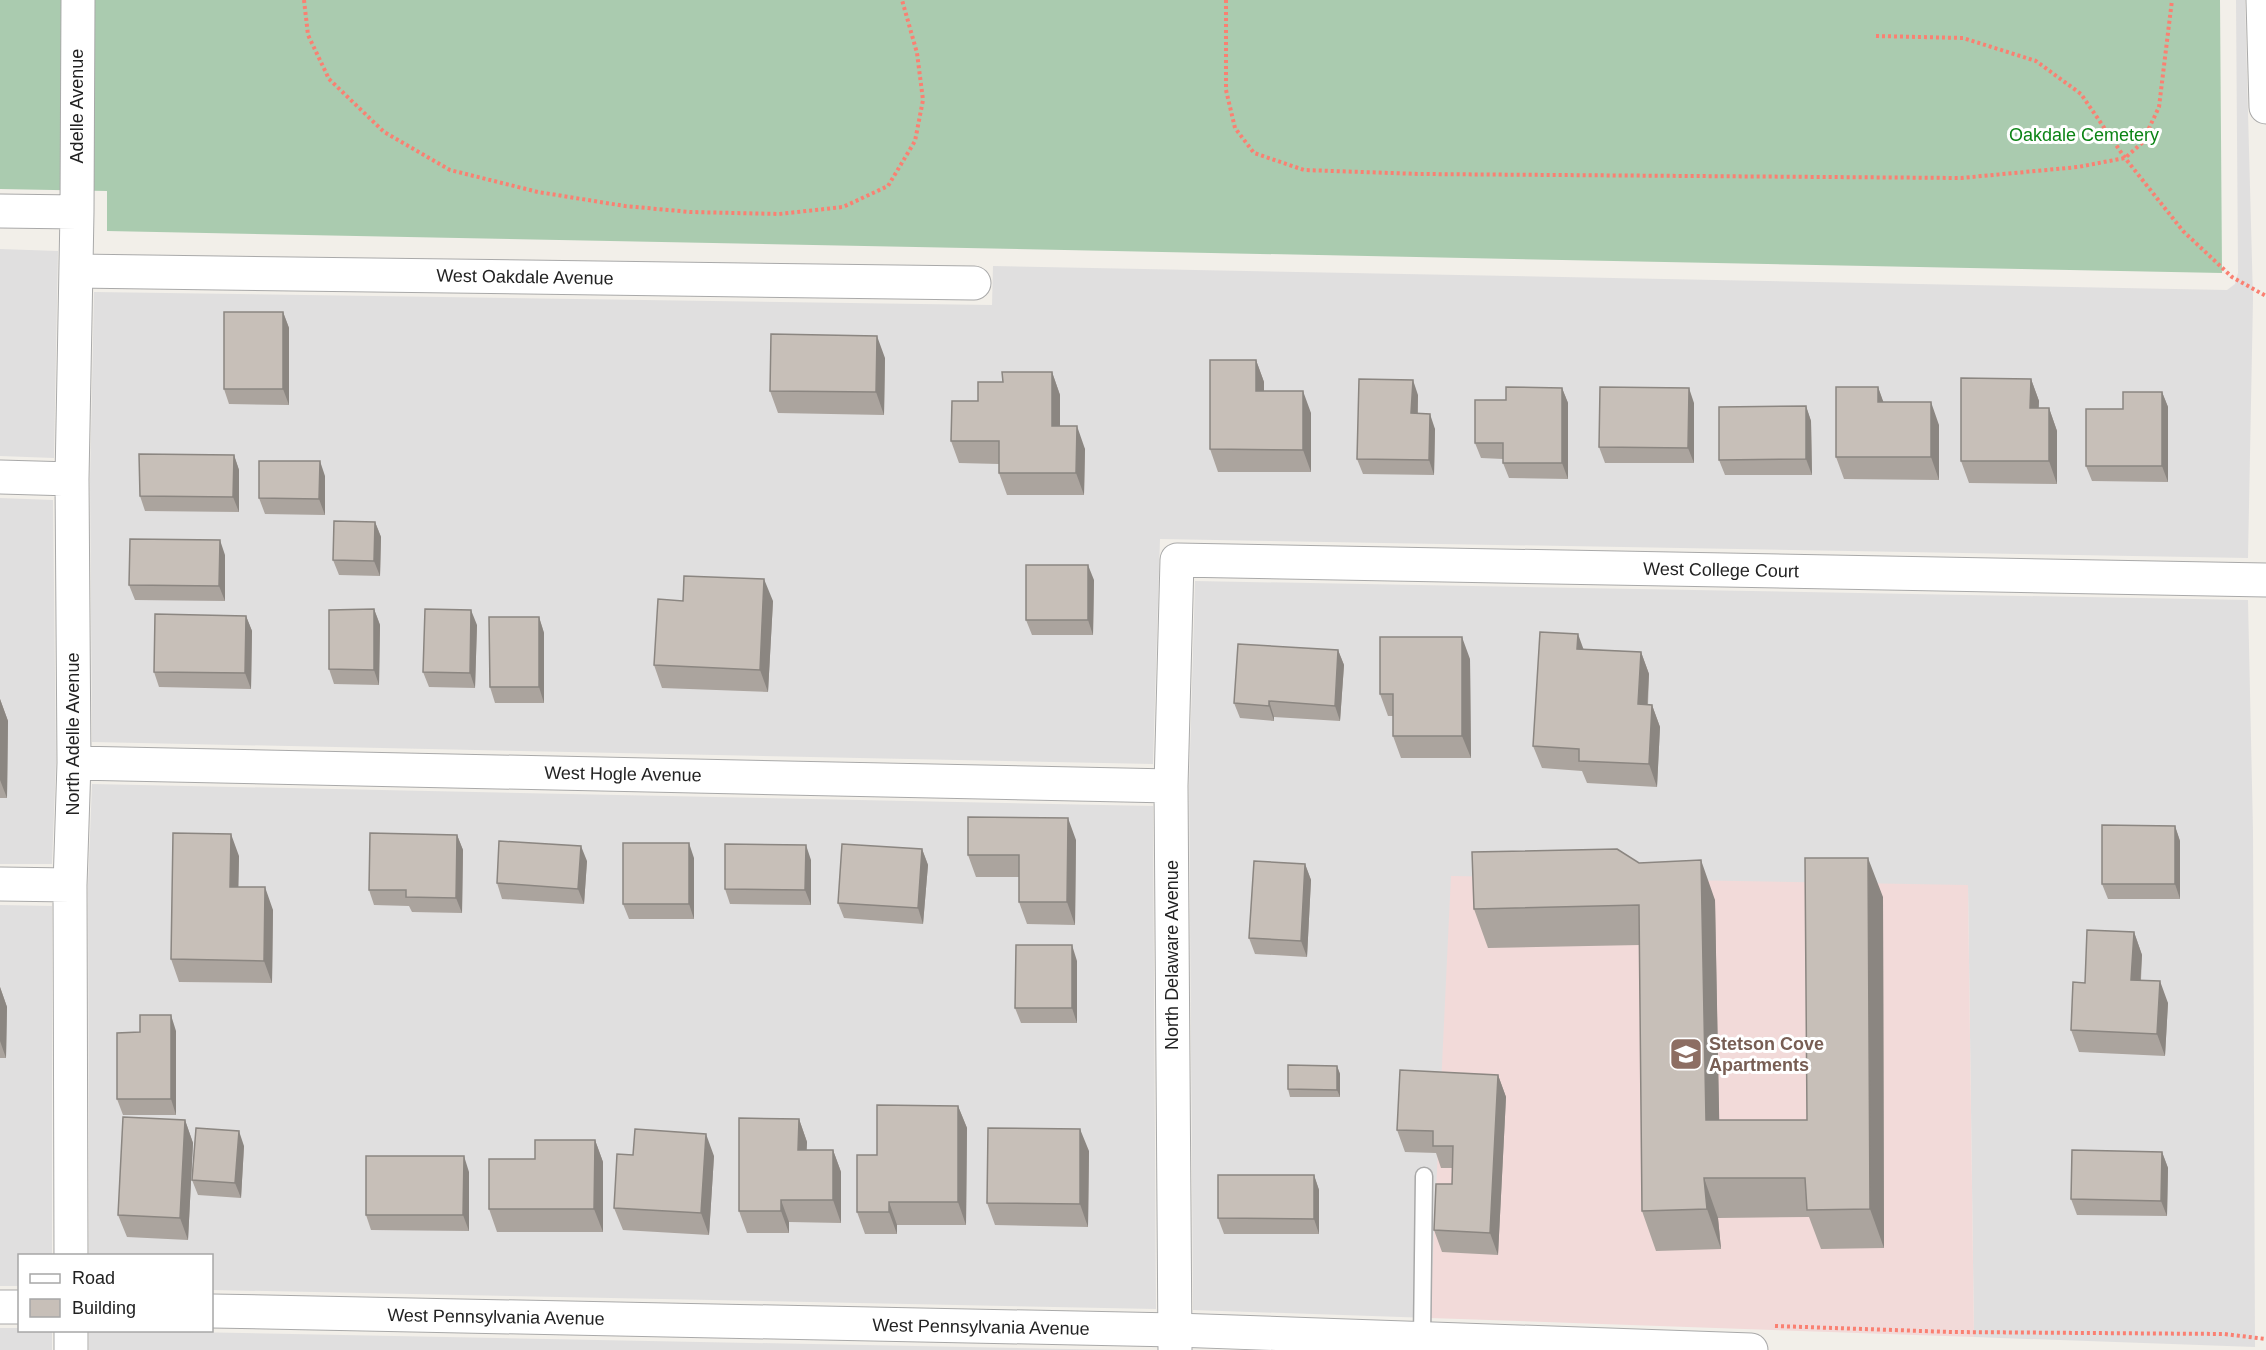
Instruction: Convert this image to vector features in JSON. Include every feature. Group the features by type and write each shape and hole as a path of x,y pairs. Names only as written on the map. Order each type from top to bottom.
{"street":[{"name":"Adelle Avenue","path":"77,212 78,0"},
{"path":"2263,0 2266,107"},
{"path":"0,211 77,212"},
{"name":"North Adelle Avenue","path":"71,1254 70,885 74,762 72,479 77,212"},
{"name":"West Oakdale Avenue","path":"76,271 974,284"},
{"path":"0,477 72,479"},
{"name":"West College Court","path":"1177,560 2266,580"},
{"name":"North Delaware Avenue","path":"1175,1340 1171,786 1177,560"},
{"name":"West Hogle Avenue","path":"74,762 1171,786"},
{"path":"0,884 70,885"},
{"path":"0,1307 18,1307"},
{"name":"West Pennsylvania Avenue","path":"213,1311 1175,1340 1422,1339 1751,1350"},
{"path":"71,1332 71,1350"}],"lane":[{"path":"1422,1339 1424,1176"}],"path":[{"path":"304,0 308,35 328,79 384,132 450,170 538,192 625,206 690,212 779,214 843,207 888,186 915,141 923,100 916,53 902,0"},
{"path":"1226,0 1226,90 1235,128 1254,153 1304,170 1420,174 1961,178 2078,167 2125,158 2142,143 2158,107 2172,0"},
{"path":"1876,36 1963,38 2036,62 2081,94 2125,158 2183,231 2232,277 2266,296"}],"shaded area":[{"path":"2236,0 2245,0 2253,299 2248,558 1160,539 1153,764 92,742 90,479 94,292 992,305 993,266 2227,290 2235,284 2238,273"},
{"path":"0,249 58,251 54,458 0,456"},
{"path":"0,498 53,500 56,762 52,864 0,864"},
{"path":"1195,581 2248,600 2253,831 2255,1347 1974,1337 1968,886 1430,1318 1193,1310 1189,786"},
{"path":"92,784 1153,806 1156,1309 213,1290 213,1254 89,1254 88,885"},
{"path":"1451,876 1968,885 1974,1337 1430,1318"},
{"path":"0,905 52,906 52,1254 18,1254 18,1286 0,1286"},
{"path":"0,1328 18,1328 18,1332 52,1332 52,1350 0,1350"},
{"path":"89,1332 188,1332 1120,1350 89,1350"}],"green space":[{"name":"Oakdale Cemetery","path":"0,0 2220,0 2222,273 107,231 107,191 0,189"}],"building":[{"path":"224,312 283,312 283,389 224,389"},
{"path":"771,334 877,336 876,392 770,391"},
{"path":"1210,360 1256,360 1256,391 1303,391 1303,450 1210,449"},
{"path":"1002,372 1052,372 1052,426 1077,426 1076,473 999,473 999,441 951,441 952,401 978,401 978,382 1003,382"},
{"path":"1961,378 2031,379 2030,408 2049,408 2049,461 1961,461"},
{"path":"1359,379 1413,380 1411,413 1430,414 1429,460 1357,459"},
{"path":"1506,387 1562,388 1562,463 1503,463 1503,443 1475,443 1475,400 1506,400"},
{"path":"1600,387 1689,388 1688,448 1599,447"},
{"path":"1836,387 1878,387 1878,402 1931,402 1931,457 1836,457"},
{"path":"2123,392 2162,392 2162,466 2086,466 2086,409 2123,409"},
{"path":"1806,406 1806,459 1719,460 1719,407"},
{"path":"139,454 234,455 233,497 140,496"},
{"path":"259,461 320,461 319,499 259,498"},
{"path":"334,521 375,522 374,561 333,560"},
{"path":"130,539 220,540 219,586 129,585"},
{"path":"1026,565 1088,565 1088,620 1026,620"},
{"path":"684,576 764,579 760,670 654,665 658,599 683,601"},
{"path":"374,609 374,670 329,669 329,610"},
{"path":"425,609 471,610 470,673 423,672"},
{"path":"155,614 246,616 245,673 154,672"},
{"path":"489,617 539,617 539,687 490,687"},
{"path":"1540,632 1578,634 1577,649 1641,652 1638,704 1652,705 1649,764 1579,761 1579,749 1533,746"},
{"path":"1380,637 1462,637 1462,736 1393,736 1393,694 1380,694"},
{"path":"1238,644 1338,650 1335,706 1269,701 1269,706 1234,703"},
{"path":"968,817 1068,818 1067,902 1019,902 1019,855 968,855"},
{"path":"2102,825 2175,826 2175,884 2102,884"},
{"path":"173,833 231,834 230,887 265,887 264,961 171,959"},
{"path":"370,833 457,835 456,898 406,897 406,890 369,890"},
{"path":"499,841 581,846 578,889 497,883"},
{"path":"623,843 689,843 689,904 623,904"},
{"path":"725,844 806,845 805,890 725,889"},
{"path":"842,844 922,849 918,908 838,903"},
{"name":"Stetson Cove Apartments","path":"1617,849 1639,863 1701,860 1706,1120 1807,1120 1805,858 1868,858 1870,1209 1807,1210 1805,1178 1704,1178 1707,1209 1642,1211 1639,905 1474,909 1472,852"},
{"path":"1254,861 1305,864 1301,941 1249,938"},
{"path":"2087,930 2134,932 2131,980 2160,981 2157,1034 2071,1030 2073,982 2085,983"},
{"path":"1016,945 1072,945 1072,1008 1015,1008"},
{"path":"140,1015 171,1015 171,1099 117,1099 117,1033 140,1032"},
{"path":"1288,1065 1337,1066 1337,1090 1288,1089"},
{"path":"1400,1070 1498,1075 1490,1233 1434,1230 1436,1184 1452,1184 1453,1146 1433,1146 1433,1131 1397,1130"},
{"path":"877,1105 958,1106 958,1202 889,1202 889,1212 857,1212 857,1155 877,1155"},
{"path":"123,1117 185,1120 180,1218 118,1215"},
{"path":"739,1118 799,1119 798,1150 833,1150 833,1200 781,1200 781,1211 739,1211"},
{"path":"196,1128 239,1131 235,1183 192,1180"},
{"path":"988,1128 1080,1129 1080,1204 987,1203"},
{"path":"635,1129 706,1134 701,1213 614,1208 617,1154 633,1155"},
{"path":"535,1140 595,1140 594,1209 489,1209 489,1159 535,1159"},
{"path":"2072,1150 2162,1152 2161,1201 2071,1199"},
{"path":"366,1156 464,1156 463,1215 366,1215"},
{"path":"1218,1175 1314,1175 1314,1219 1218,1218"}],"place":[{"name":"Stetson Cove Apartments","path":"1686,1054"}]}
